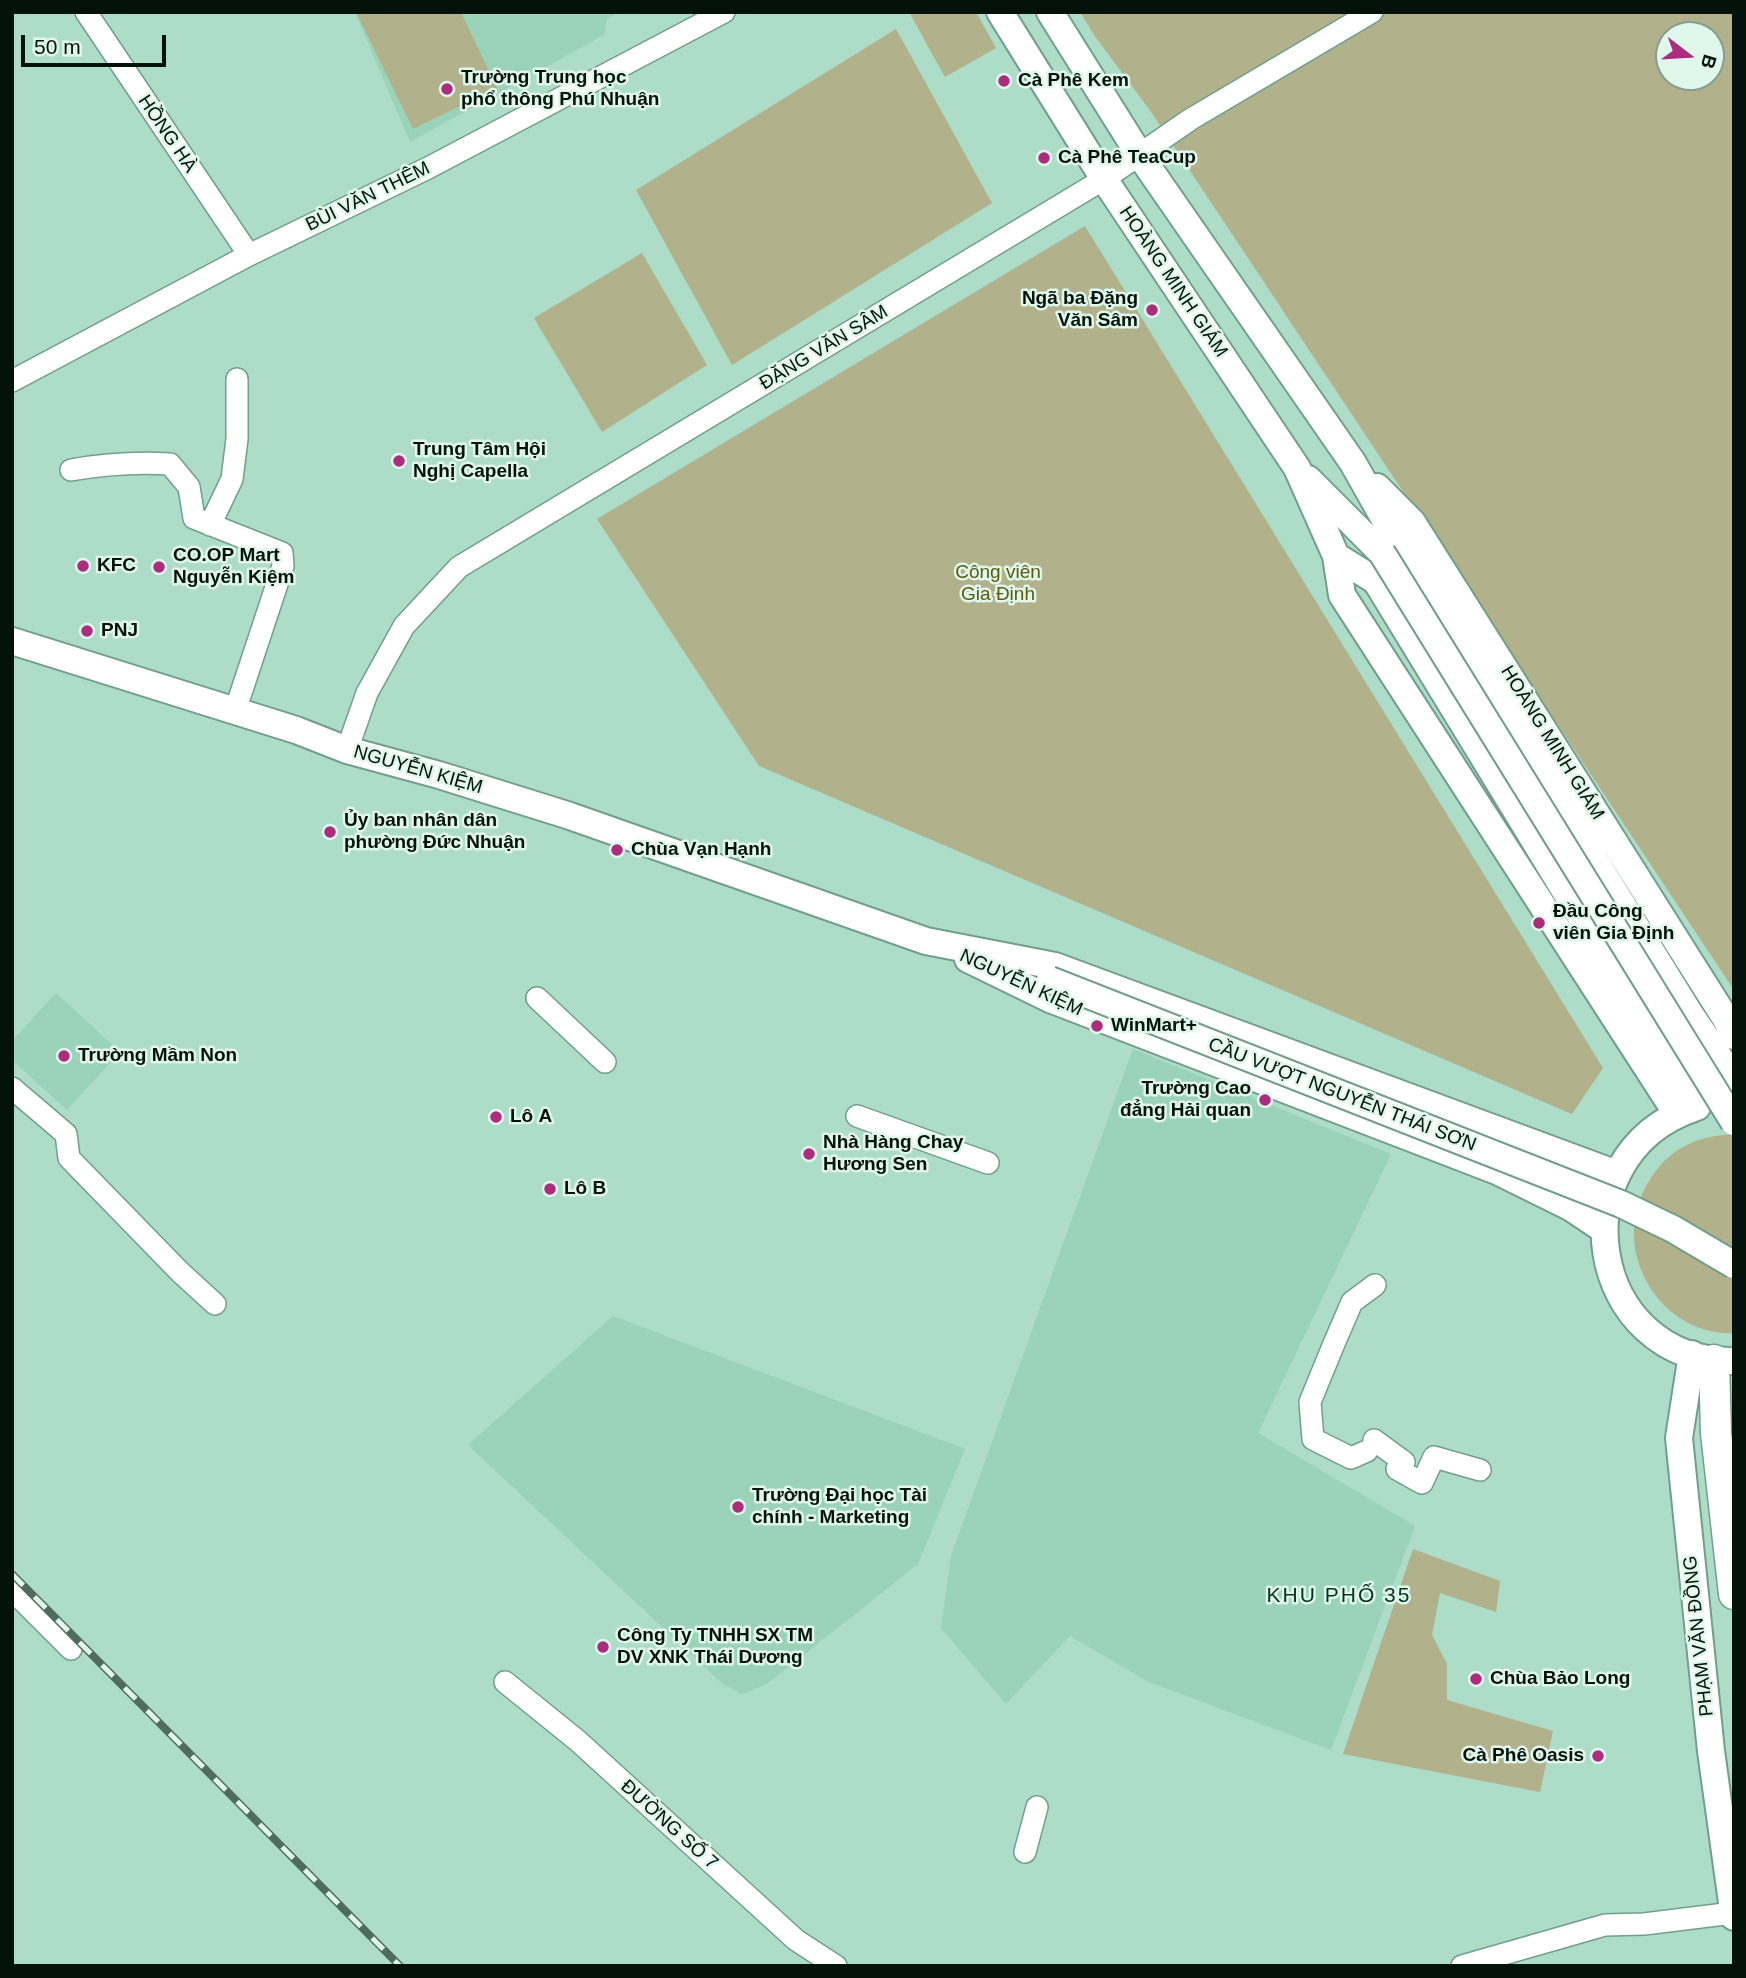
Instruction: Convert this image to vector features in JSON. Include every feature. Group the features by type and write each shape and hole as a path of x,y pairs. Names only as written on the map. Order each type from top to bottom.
{"highway":[{"name":"PHẠM VĂN ĐỒNG","path":"1713,1358 1716,1433 1734,1594"}],"main road":[{"name":"HOÀNG MINH GIÁM","path":"1000,12 1104,179 1297,468 1336,556 1342,595 1687,1111"},
{"name":"HOÀNG MINH GIÁM","path":"1050,12 1139,154 1353,463 1412,522 1719,1007 1734,1036"},
{"name":"HOÀNG MINH GIÁM","path":"1353,463 1388,544"},
{"path":"1297,468 1388,544 1734,1079"},
{"path":"1388,544 1734,1122"},
{"path":"1336,556 1376,581 1687,1111"},
{"name":"NGUYỄN KIỆM","path":"12,641 235,710 347,750 439,775 567,816 941,946 1050,999 1497,1171 1560,1201 1603,1229"},
{"name":"NGUYỄN KIỆM","path":"941,946 1055,966 1617,1174"},
{"name":"CẦU VƯỢT NGUYỄN THÁI SƠN","path":"941,946 1050,981 1621,1204 1673,1228 1734,1265"},
{"path":"1713,1358 1668,1344 1646,1328 1628,1307 1614,1283 1606,1257 1603,1229 1607,1201 1617,1174 1632,1151 1651,1130 1687,1111 1734,1101"},
{"name":"PHẠM VĂN ĐỒNG","path":"1713,1358 1679,1434 1711,1751 1733,1915"}],"street":[{"name":"HỒNG HÀ","path":"86,12 249,255"},
{"name":"BÙI VĂN THÊM","path":"12,381 249,255 428,168 724,12"},
{"name":"ĐẶNG VĂN SÂM","path":"347,750 367,693 404,626 459,567 1104,179 1192,119 1372,12"},
{"path":"210,525 232,479 237,439 237,379"},
{"path":"71,470 124,463 170,464 189,487 194,518 282,553 283,566 235,710"},
{"path":"537,998 605,1062"},
{"path":"12,1088 66,1134 69,1158 180,1272 215,1304"},
{"path":"857,1116 988,1163"},
{"path":"1375,1285 1352,1302 1310,1402 1312,1439 1351,1458 1370,1446 1404,1462 1397,1469 1422,1483 1434,1457 1480,1470"},
{"path":"12,1590 71,1649"},
{"name":"ĐƯỜNG SỐ 7","path":"505,1682 578,1741 796,1940 836,1966"},
{"path":"1025,1852 1037,1807"},
{"path":"1462,1966 1605,1925 1733,1915"}],"shaded area":[{"name":"Trường Trung học phổ thông Phú Nhuận","path":"355,12 619,12 607,19 604,35 410,142"},
{"name":"Trường Mầm Non","path":"56,993 120,1052 67,1110 12,1060 12,1041"},
{"path":"1133,1049 1391,1154 1258,1433 1415,1526 1331,1750 1149,1682 1070,1636 1006,1704 941,1628 951,1556"},
{"name":"Trường Đại học Tài chính - Marketing","path":"613,1316 965,1449 918,1564 767,1684 742,1694 724,1685 468,1445"}],"green space":[{"path":"356,12 461,12 497,88 413,129"},
{"path":"909,12 976,12 996,48 945,77"},
{"path":"1080,12 1734,12 1734,990 1149,109"},
{"path":"896,29 992,203 732,365 636,190"},
{"name":"Công viên Gia Định","path":"1085,226 1603,1068 1572,1114 759,766 597,519"},
{"path":"642,253 707,365 602,432 534,318"},
{"path":"1734,1134 1734,1333 1727,1333 1695,1326 1667,1307 1644,1276 1634,1239 1640,1200 1649,1181 1664,1162 1695,1141"},
{"path":"1413,1549 1500,1581 1496,1612 1440,1593 1432,1635 1447,1664 1447,1700 1553,1731 1540,1792 1343,1754"}],"railway":[{"path":"12,1574 400,1966"}],"place":[{"name":"Cà Phê Kem","path":"1004,81"},
{"name":"Trường Trung học phổ thông Phú Nhuận","path":"447,89"},
{"name":"Cà Phê TeaCup","path":"1044,158"},
{"name":"Ngã ba Đặng Văn Sâm","path":"1152,310"},
{"name":"Trung Tâm Hội Nghị Capella","path":"399,461"},
{"name":"KFC","path":"83,566"},
{"name":"CO.OP Mart Nguyễn Kiệm","path":"159,567"},
{"name":"PNJ","path":"87,631"},
{"name":"Ủy ban nhân dân phường Đức Nhuận","path":"330,832"},
{"name":"Chùa Vạn Hạnh","path":"617,850"},
{"name":"Đầu Công viên Gia Định","path":"1539,923"},
{"name":"WinMart+","path":"1097,1026"},
{"name":"Trường Mầm Non","path":"64,1056"},
{"name":"Trường Cao đẳng Hải quan","path":"1265,1100"},
{"name":"Lô A","path":"496,1117"},
{"name":"Nhà Hàng Chay Hương Sen","path":"809,1154"},
{"name":"Lô B","path":"550,1189"},
{"name":"Trường Đại học Tài chính - Marketing","path":"738,1507"},
{"name":"Công Ty TNHH SX TM DV XNK Thái Dương","path":"603,1647"},
{"name":"Chùa Bảo Long","path":"1476,1679"},
{"name":"Cà Phê Oasis","path":"1598,1756"}],"district":[{"name":"KHU PHỐ 35","path":"1339,1596"}]}
